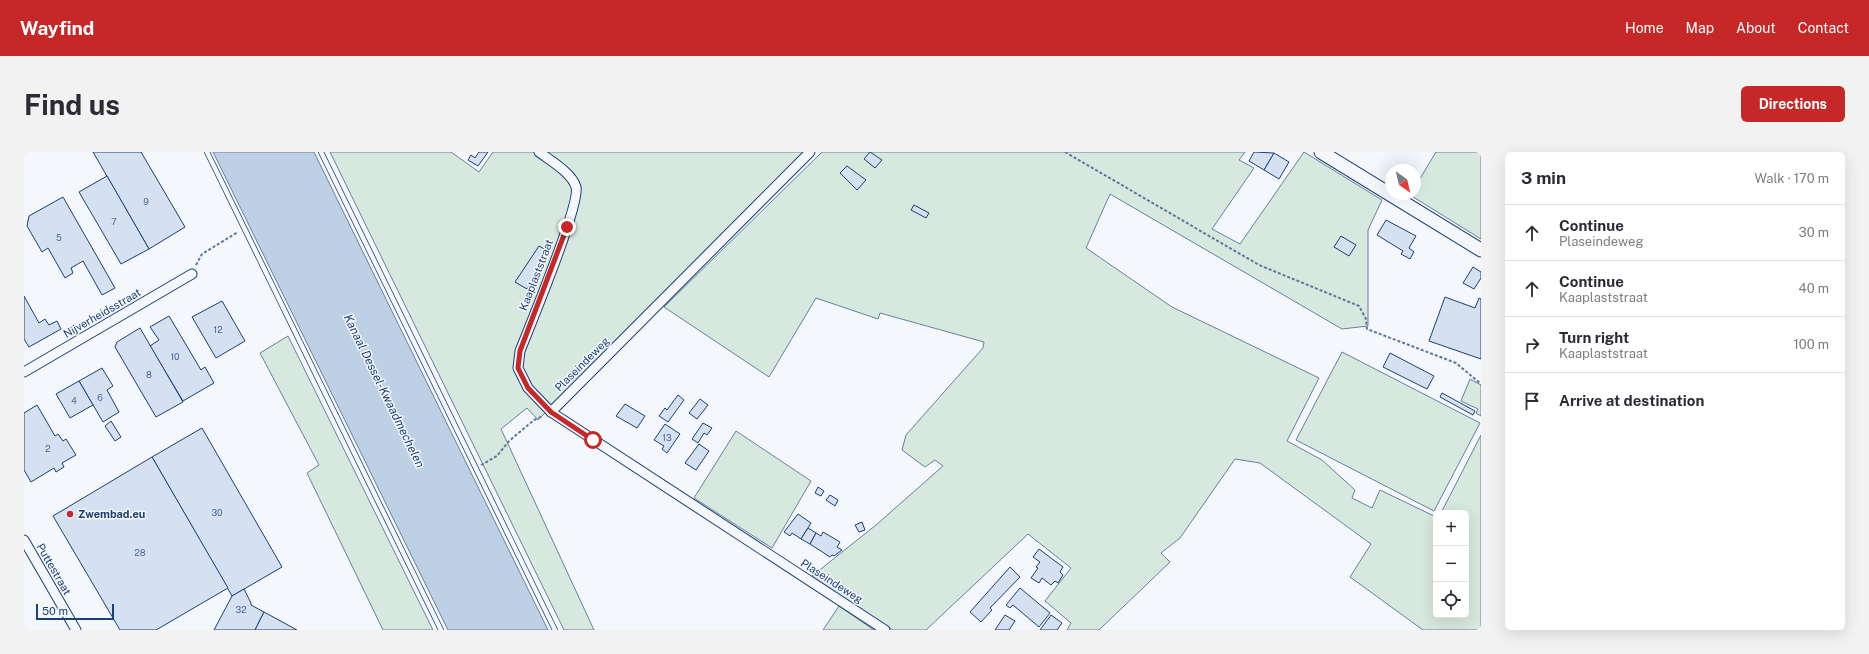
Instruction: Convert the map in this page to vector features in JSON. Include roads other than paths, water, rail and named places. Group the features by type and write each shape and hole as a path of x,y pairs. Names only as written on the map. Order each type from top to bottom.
{"street":[{"name":"Kaaplaststraat","path":"539,152 574,181 577,193 567,227 520,351 518,368 528,388 551,412"},
{"name":"Plaseindeweg","path":"810,152 551,412 885,630"},
{"path":"1321,152 1481,250"},
{"name":"Nijverheidsstraat","path":"24,372 192,274"},
{"name":"Puttestraat","path":"24,540 76,630"}],"lane":[{"path":"208,152 441,630"},
{"path":"321,152 555,630"}],"water":[{"name":"Kanaal Dessel-Kwaadmechelen","path":"213,152 314,152 548,630 448,630"}],"place":[{"name":"Zwembad.eu","path":"70,514"}]}
